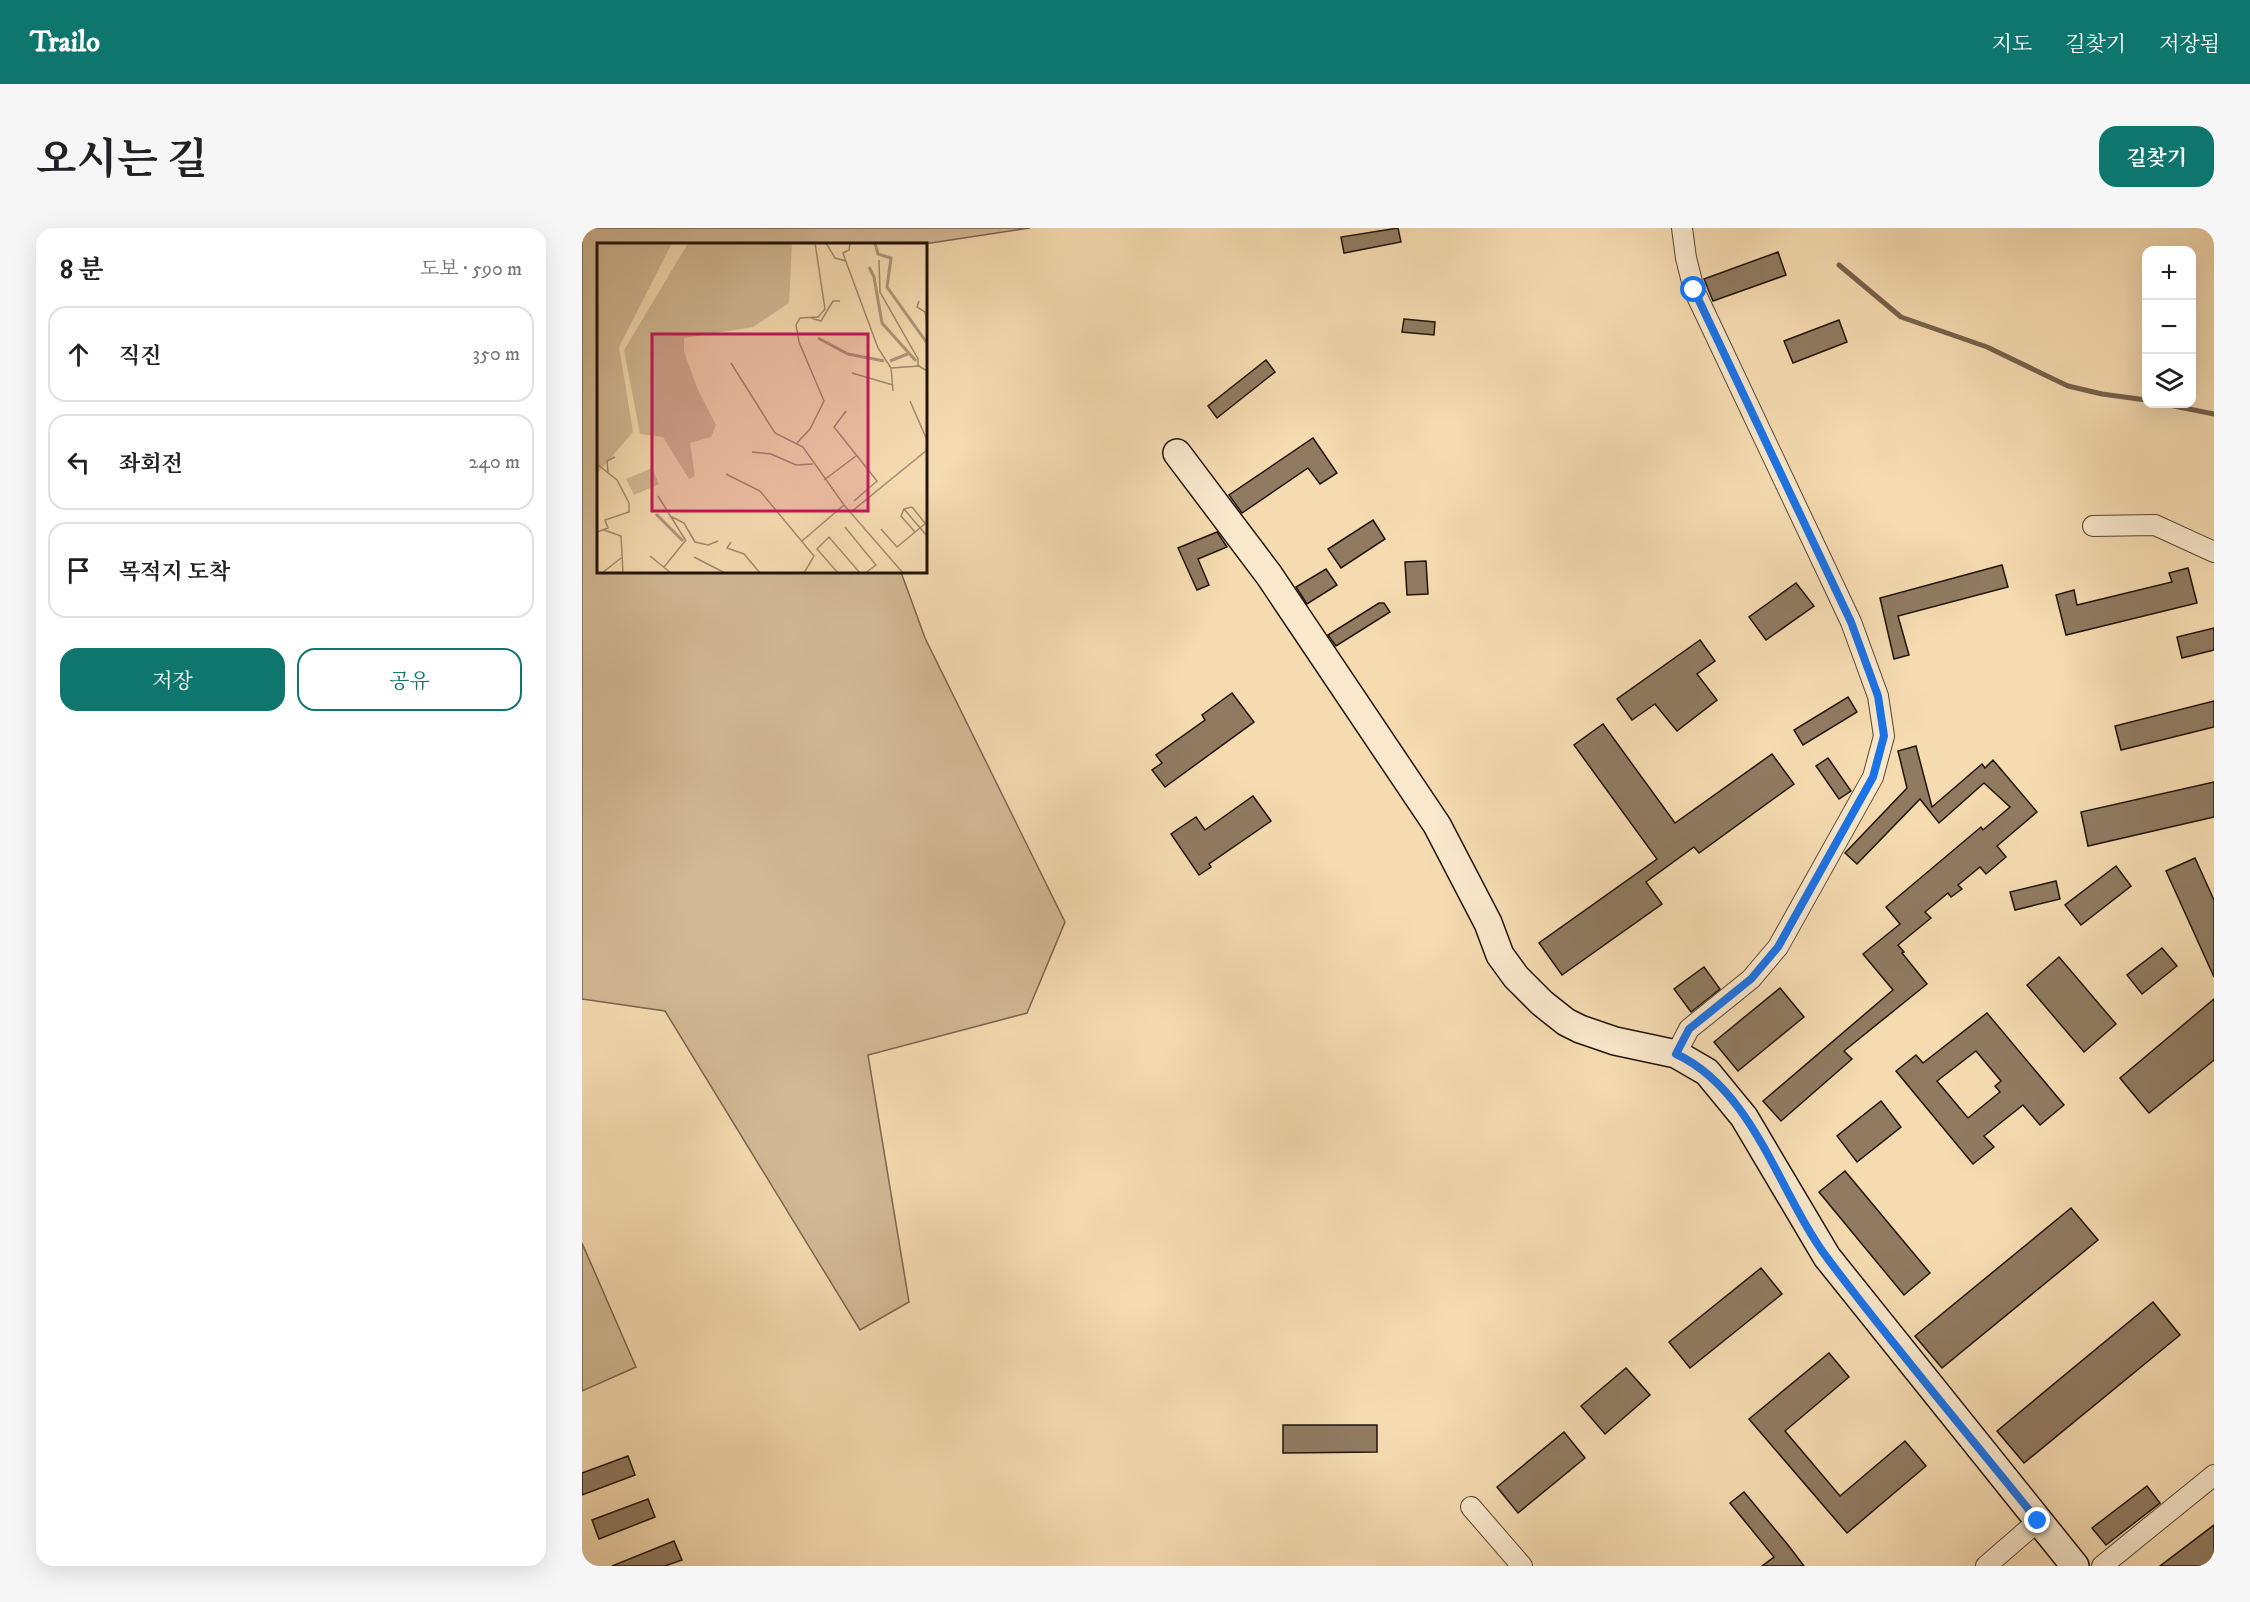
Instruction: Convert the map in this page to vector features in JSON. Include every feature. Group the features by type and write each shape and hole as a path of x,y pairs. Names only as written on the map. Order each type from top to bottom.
{"street":[{"path":"1676,1054 1689,1029 1751,979 1778,947 1873,777 1884,736 1878,696 1851,622 1694,290 1682,228"},
{"path":"1177,453 1269,575 1437,825 1488,923 1500,955 1516,977 1542,1003 1566,1022 1580,1029 1615,1041 1676,1054 1707,1072 1744,1117 1827,1257 2075,1566"},
{"path":"2093,526 2155,525 2214,552"},
{"path":"2102,1566 2214,1475"},
{"path":"1471,1507 1522,1566"},
{"path":"1986,1566 2038,1521"}],"shaded area":[{"path":"582,228 1030,228 927,244 597,243 597,573 901,573 925,638 1065,922 1027,1013 868,1055 909,1302 860,1330 665,1011 582,999"},
{"path":"582,1243 636,1367 582,1391"}],"building":[{"path":"1398,228 1401,242 1344,253 1341,237"},
{"path":"1778,252 1786,275 1713,301 1704,279"},
{"path":"1404,319 1435,322 1434,335 1402,332"},
{"path":"1839,320 1847,342 1793,363 1784,341"},
{"path":"1266,360 1275,372 1217,418 1208,406"},
{"path":"1313,438 1337,473 1320,484 1308,468 1242,513 1229,495"},
{"path":"1373,520 1385,539 1341,568 1328,549"},
{"path":"1217,532 1227,547 1198,559 1209,585 1197,590 1178,548"},
{"path":"1426,561 1428,594 1407,595 1405,562"},
{"path":"2002,565 2008,587 1898,616 1909,655 1894,659 1880,598"},
{"path":"2188,568 2197,603 2066,635 2056,595 2074,590 2077,605 2172,582 2169,573"},
{"path":"1326,569 1337,585 1307,604 1296,587"},
{"path":"1796,583 1814,606 1766,640 1749,617"},
{"path":"1379,603 1384,603 1390,612 1336,646 1328,635"},
{"path":"2214,628 2214,650 2182,658 2177,637"},
{"path":"1700,640 1715,661 1697,674 1717,700 1677,731 1655,704 1632,720 1617,699"},
{"path":"1232,693 1254,722 1165,787 1152,770 1162,763 1156,755 1205,720 1202,715"},
{"path":"1848,697 1857,712 1803,745 1794,730"},
{"path":"2214,701 2214,727 2121,750 2115,726"},
{"path":"1603,724 1675,823 1772,754 1794,784 1699,853 1694,847 1646,882 1662,904 1562,975 1539,943 1657,859 1574,745"},
{"path":"1916,746 1932,807 1982,764 1985,768 1993,760 2037,812 1997,846 2006,857 1986,874 1980,867 1958,885 1962,889 1951,897 1948,893 1925,912 1931,918 1898,945 1927,984 1844,1051 1852,1059 1781,1121 1763,1101 1893,990 1863,954 1900,924 1886,907 1981,827 1983,830 2010,807 1984,783 1939,823 1920,799 1857,864 1845,853 1907,788 1898,751"},
{"path":"1828,758 1851,791 1839,799 1816,766"},
{"path":"2214,782 2214,817 2088,846 2081,812"},
{"path":"1253,796 1271,821 1209,864 1211,867 1199,875 1171,834 1196,817 1205,830"},
{"path":"2195,858 2214,900 2214,977 2166,871"},
{"path":"2116,866 2131,886 2081,925 2065,905"},
{"path":"2056,881 2060,899 2015,910 2010,892"},
{"path":"2162,948 2177,966 2142,994 2127,975"},
{"path":"2059,957 2116,1024 2084,1052 2027,985"},
{"path":"1704,967 1720,989 1691,1012 1674,989"},
{"path":"1780,988 1804,1017 1738,1071 1714,1042"},
{"path":"2214,999 2214,1060 2149,1113 2120,1078"},
{"path":"1987,1013 2064,1105 2040,1125 2023,1105 1984,1136 1994,1147 1973,1164 1896,1071 1916,1055 1923,1063","holes":["1976,1051 2001,1081 1995,1086 2000,1092 1968,1118 1937,1081"]},
{"path":"1881,1101 1901,1127 1857,1162 1837,1136"},
{"path":"1845,1171 1930,1273 1904,1295 1819,1192"},
{"path":"2071,1208 2098,1240 1942,1368 1915,1336"},
{"path":"1761,1268 1782,1294 1690,1368 1669,1342"},
{"path":"2153,1302 2180,1335 2024,1463 1997,1431"},
{"path":"1829,1353 1849,1377 1785,1431 1840,1496 1905,1441 1926,1466 1847,1533 1749,1419"},
{"path":"1626,1368 1650,1395 1605,1434 1581,1406"},
{"path":"1283,1425 1377,1425 1377,1452 1283,1453"},
{"path":"1564,1432 1585,1458 1518,1513 1497,1487"},
{"path":"628,1456 635,1475 582,1495 582,1473"},
{"path":"2147,1486 2160,1503 2106,1545 2092,1528"},
{"path":"1744,1492 1804,1566 1762,1566 1774,1557 1730,1503"},
{"path":"648,1499 655,1517 599,1539 592,1520"},
{"path":"2214,1525 2214,1566 2160,1566"},
{"path":"674,1541 682,1560 665,1566 612,1566"}],"waterway":[{"path":"1839,265 1901,317 1987,347 2068,386 2142,399"},
{"path":"2184,408 2214,414"}],"route":[{"path":"1694,290 1851,622 1878,696 1884,736 1873,777 1778,947 1751,979 1689,1029 1676,1054 1690,1060 1707,1072 1722,1088 1744,1117 1827,1257 2038,1521"}]}
